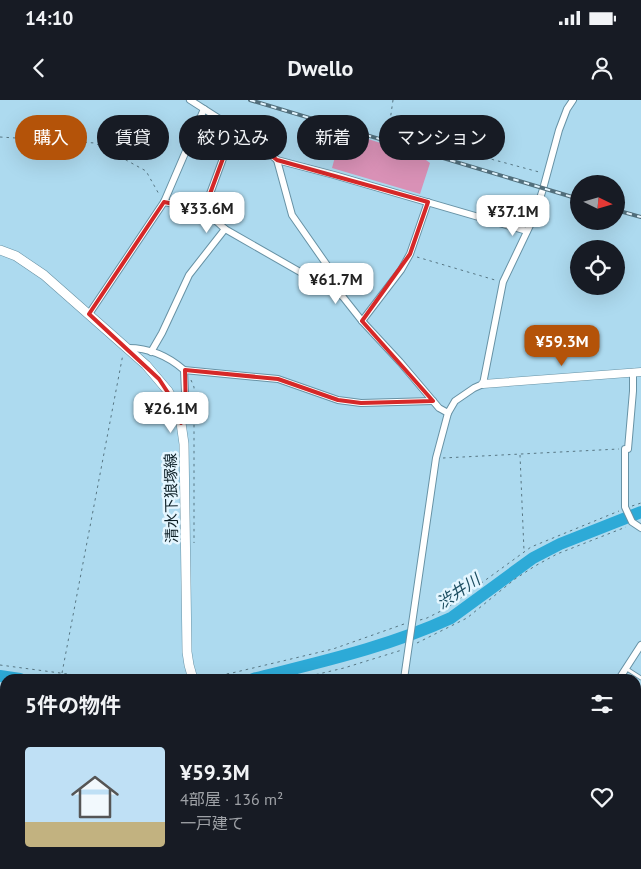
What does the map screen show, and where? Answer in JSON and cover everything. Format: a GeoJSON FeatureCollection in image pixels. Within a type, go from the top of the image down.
{"type":"FeatureCollection","features":[{"type":"Feature","properties":{"kind":"main road","name":"清水下狼塚線"},"geometry":{"type":"LineString","coordinates":[[0,250],[16,256],[31,265],[128,348],[146,365],[168,391],[176,405],[184,444],[187,652],[192,674]]}},
{"type":"Feature","properties":{"kind":"street"},"geometry":{"type":"LineString","coordinates":[[190,100],[213,115]]}},
{"type":"Feature","properties":{"kind":"street"},"geometry":{"type":"LineString","coordinates":[[483,384],[503,282],[534,217],[559,130],[567,109],[573,100]]}},
{"type":"Feature","properties":{"kind":"street"},"geometry":{"type":"LineString","coordinates":[[89,314],[164,202],[204,109]]}},
{"type":"Feature","properties":{"kind":"street"},"geometry":{"type":"LineString","coordinates":[[204,210],[222,160]]}},
{"type":"Feature","properties":{"kind":"street"},"geometry":{"type":"LineString","coordinates":[[277,160],[527,231]]}},
{"type":"Feature","properties":{"kind":"street"},"geometry":{"type":"LineString","coordinates":[[277,160],[292,215],[329,268],[343,296],[362,321],[400,362],[432,401],[448,413]]}},
{"type":"Feature","properties":{"kind":"street"},"geometry":{"type":"LineString","coordinates":[[164,202],[204,210],[225,229],[343,296]]}},
{"type":"Feature","properties":{"kind":"street"},"geometry":{"type":"LineString","coordinates":[[362,321],[401,270],[410,254],[428,202]]}},
{"type":"Feature","properties":{"kind":"street"},"geometry":{"type":"LineString","coordinates":[[151,352],[189,275],[225,229]]}},
{"type":"Feature","properties":{"kind":"street"},"geometry":{"type":"LineString","coordinates":[[128,348],[138,348],[166,356],[184,370],[278,380],[292,383],[327,397],[353,402],[432,401]]}},
{"type":"Feature","properties":{"kind":"street"},"geometry":{"type":"LineString","coordinates":[[181,423],[186,414],[186,378],[184,370]]}},
{"type":"Feature","properties":{"kind":"street"},"geometry":{"type":"LineString","coordinates":[[405,674],[436,458],[448,413],[455,402],[474,388],[483,384],[637,372],[633,390],[628,449],[624,449],[626,511],[636,525]]}},
{"type":"Feature","properties":{"kind":"street"},"geometry":{"type":"LineString","coordinates":[[622,674],[641,644]]}},
{"type":"Feature","properties":{"kind":"lane"},"geometry":{"type":"LineString","coordinates":[[626,668],[635,674]]}},
{"type":"Feature","properties":{"kind":"path"},"geometry":{"type":"LineString","coordinates":[[393,100],[389,128],[394,133],[547,174]]}},
{"type":"Feature","properties":{"kind":"path"},"geometry":{"type":"LineString","coordinates":[[0,137],[95,143],[146,171],[164,202]]}},
{"type":"Feature","properties":{"kind":"path"},"geometry":{"type":"LineString","coordinates":[[410,254],[503,282]]}},
{"type":"Feature","properties":{"kind":"path"},"geometry":{"type":"LineString","coordinates":[[62,673],[122,356],[128,348]]}},
{"type":"Feature","properties":{"kind":"path"},"geometry":{"type":"LineString","coordinates":[[186,378],[192,381],[194,394],[194,544]]}},
{"type":"Feature","properties":{"kind":"path"},"geometry":{"type":"LineString","coordinates":[[436,458],[624,449]]}},
{"type":"Feature","properties":{"kind":"path"},"geometry":{"type":"LineString","coordinates":[[520,454],[524,552]]}},
{"type":"Feature","properties":{"kind":"path"},"geometry":{"type":"LineString","coordinates":[[318,674],[344,668],[409,645],[467,618],[515,579],[557,554],[636,525]]}},
{"type":"Feature","properties":{"kind":"path"},"geometry":{"type":"LineString","coordinates":[[0,665],[69,674]]}},
{"type":"Feature","properties":{"kind":"highlighted area"},"geometry":{"type":"Polygon","coordinates":[[[246,136],[277,160],[428,202],[410,254],[362,321],[433,401],[361,403],[338,400],[278,379],[185,370],[186,414],[181,423],[176,405],[159,379],[89,314],[164,202],[204,210],[225,153],[246,136]]]}},
{"type":"Feature","properties":{"kind":"shaded area"},"geometry":{"type":"Polygon","coordinates":[[[369,139],[379,142],[379,160],[426,160],[430,163],[420,194],[332,168],[334,160],[369,160],[369,139]]]}},
{"type":"Feature","properties":{"kind":"waterway","name":"渋井川"},"geometry":{"type":"LineString","coordinates":[[273,674],[378,646],[451,618],[533,558],[560,544],[641,512]]}},
{"type":"Feature","properties":{"kind":"railway"},"geometry":{"type":"LineString","coordinates":[[250,100],[570,196]]}},
{"type":"Feature","properties":{"kind":"railway"},"geometry":{"type":"LineString","coordinates":[[625,213],[641,217]]}}]}
